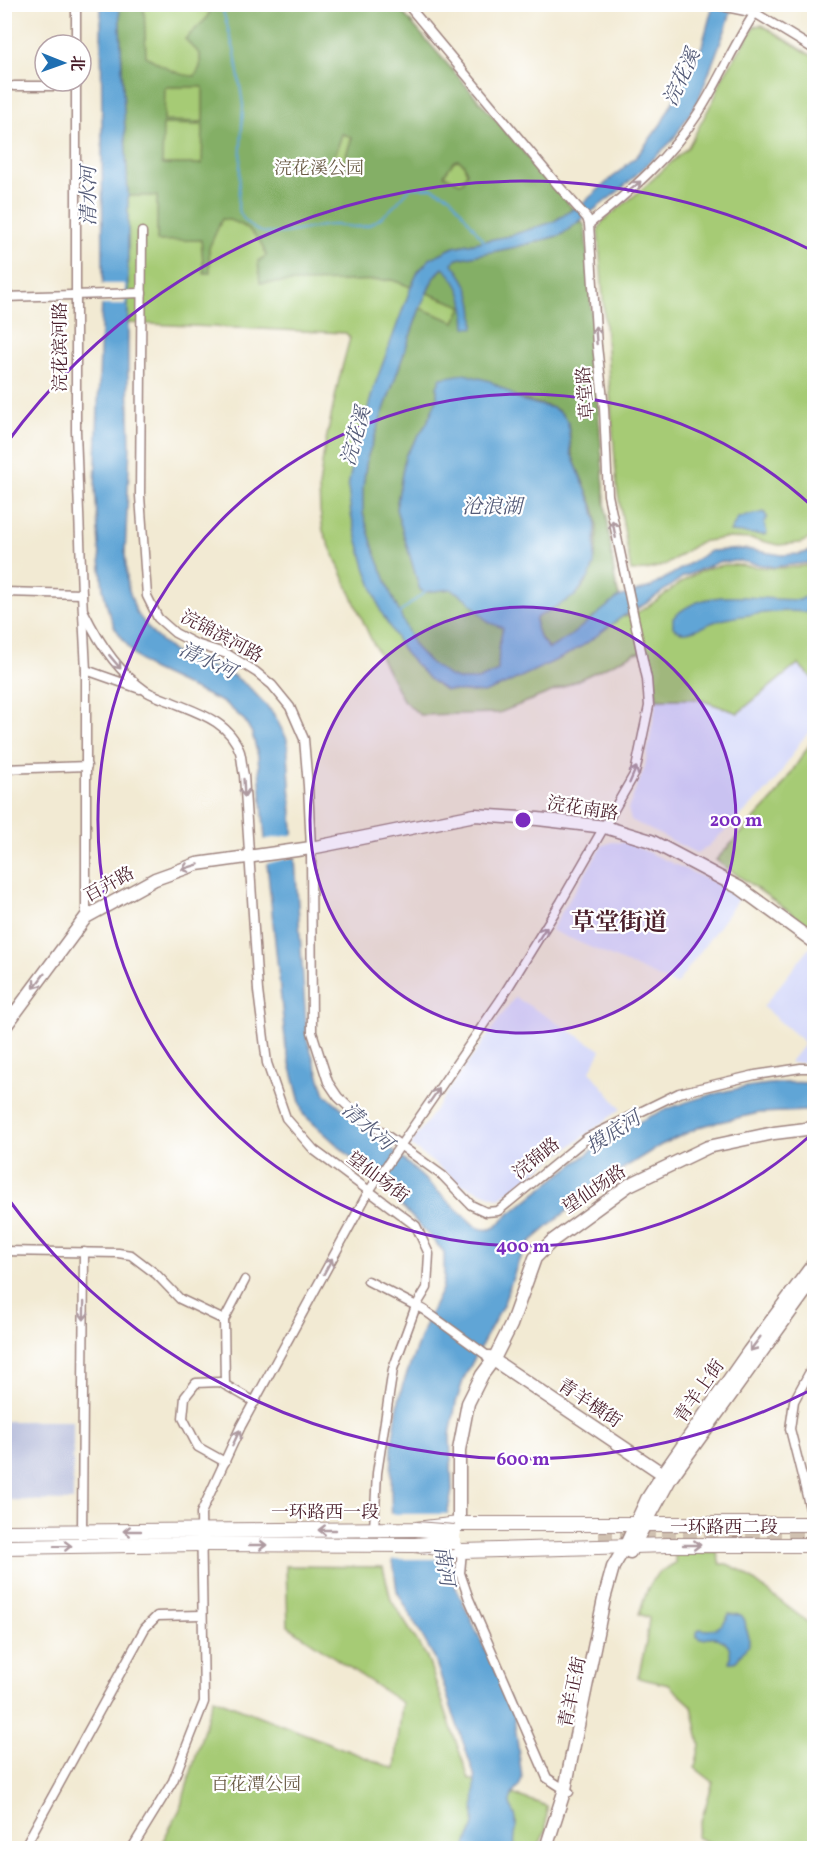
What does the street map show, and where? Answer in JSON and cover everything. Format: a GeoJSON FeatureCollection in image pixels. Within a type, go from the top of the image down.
{"type":"FeatureCollection","features":[{"type":"Feature","properties":{"kind":"main road","name":"一环路西二段"},"geometry":{"type":"LineString","coordinates":[[640,1526],[813,1524]]}},
{"type":"Feature","properties":{"kind":"main road"},"geometry":{"type":"LineString","coordinates":[[456,1537],[640,1526]]}},
{"type":"Feature","properties":{"kind":"main road","name":"一环路西一段"},"geometry":{"type":"LineString","coordinates":[[4,1547],[380,1529],[416,1529],[456,1537]]}},
{"type":"Feature","properties":{"kind":"main road","name":"一环路西一段"},"geometry":{"type":"LineString","coordinates":[[4,1532],[82,1532],[387,1546],[416,1545],[456,1537]]}},
{"type":"Feature","properties":{"kind":"main road"},"geometry":{"type":"LineString","coordinates":[[456,1537],[599,1537]]}},
{"type":"Feature","properties":{"kind":"main road"},"geometry":{"type":"LineString","coordinates":[[456,1537],[629,1546]]}},
{"type":"Feature","properties":{"kind":"main road","name":"一环路西二段"},"geometry":{"type":"LineString","coordinates":[[629,1546],[814,1545]]}},
{"type":"Feature","properties":{"kind":"street"},"geometry":{"type":"LineString","coordinates":[[76,4],[76,33]]}},
{"type":"Feature","properties":{"kind":"street"},"geometry":{"type":"LineString","coordinates":[[407,4],[556,183],[577,205],[588,221],[647,177],[674,146],[701,110],[762,4]]}},
{"type":"Feature","properties":{"kind":"street"},"geometry":{"type":"LineString","coordinates":[[712,4],[755,13],[814,49]]}},
{"type":"Feature","properties":{"kind":"street"},"geometry":{"type":"LineString","coordinates":[[14,86],[33,85]]}},
{"type":"Feature","properties":{"kind":"street","name":"浣花滨河路"},"geometry":{"type":"LineString","coordinates":[[76,93],[76,431],[86,670],[86,917]]}},
{"type":"Feature","properties":{"kind":"street","name":"草堂路"},"geometry":{"type":"LineString","coordinates":[[132,1848],[173,1780],[204,1702],[201,1513],[255,1402],[371,1187],[501,999],[635,773],[649,706],[646,670],[608,495],[604,408],[588,221]]}},
{"type":"Feature","properties":{"kind":"street","name":"浣锦滨河路"},"geometry":{"type":"LineString","coordinates":[[142,232],[140,496],[147,596],[158,618],[175,633],[196,644],[227,654],[256,672],[272,685],[290,707],[304,739],[309,786],[306,849],[312,1032],[328,1082],[338,1097],[398,1147]]}},
{"type":"Feature","properties":{"kind":"street"},"geometry":{"type":"LineString","coordinates":[[4,297],[141,293]]}},
{"type":"Feature","properties":{"kind":"street"},"geometry":{"type":"LineString","coordinates":[[4,592],[82,594]]}},
{"type":"Feature","properties":{"kind":"street","name":"浣花滨河路"},"geometry":{"type":"LineString","coordinates":[[84,612],[97,637],[112,658],[129,679],[149,693]]}},
{"type":"Feature","properties":{"kind":"street","name":"浣花滨河路"},"geometry":{"type":"LineString","coordinates":[[86,670],[207,716],[224,727],[233,738],[240,753],[244,775],[248,858]]}},
{"type":"Feature","properties":{"kind":"street"},"geometry":{"type":"LineString","coordinates":[[4,769],[87,766]]}},
{"type":"Feature","properties":{"kind":"street","name":"浣花南路"},"geometry":{"type":"LineString","coordinates":[[248,858],[306,849],[475,815],[538,819],[605,827],[651,841],[740,888],[814,942]]}},
{"type":"Feature","properties":{"kind":"street","name":"百卉路"},"geometry":{"type":"LineString","coordinates":[[4,1028],[86,917],[154,879],[197,864],[248,858]]}},
{"type":"Feature","properties":{"kind":"street","name":"望仙场街"},"geometry":{"type":"LineString","coordinates":[[248,858],[258,990],[267,1063],[286,1118],[314,1150],[371,1187],[416,1226],[429,1254],[428,1288],[393,1369],[377,1473],[380,1529]]}},
{"type":"Feature","properties":{"kind":"street","name":"浣锦路"},"geometry":{"type":"LineString","coordinates":[[398,1147],[443,1176],[471,1205],[486,1212],[498,1211],[587,1138],[679,1093],[755,1075],[814,1068]]}},
{"type":"Feature","properties":{"kind":"street","name":"望仙场路"},"geometry":{"type":"LineString","coordinates":[[456,1537],[459,1450],[468,1403],[511,1325],[535,1257],[552,1241],[629,1185],[708,1147],[774,1133],[814,1128]]}},
{"type":"Feature","properties":{"kind":"street"},"geometry":{"type":"LineString","coordinates":[[4,1251],[131,1255],[156,1274],[180,1299],[224,1320]]}},
{"type":"Feature","properties":{"kind":"street"},"geometry":{"type":"LineString","coordinates":[[82,1532],[84,1252]]}},
{"type":"Feature","properties":{"kind":"street","name":"青羊上街"},"geometry":{"type":"LineString","coordinates":[[629,1546],[666,1476],[749,1351],[814,1263]]}},
{"type":"Feature","properties":{"kind":"street","name":"青羊上街"},"geometry":{"type":"LineString","coordinates":[[666,1476],[814,1279]]}},
{"type":"Feature","properties":{"kind":"street"},"geometry":{"type":"LineString","coordinates":[[225,1385],[224,1320],[245,1280]]}},
{"type":"Feature","properties":{"kind":"street"},"geometry":{"type":"LineString","coordinates":[[368,1281],[420,1308],[492,1358]]}},
{"type":"Feature","properties":{"kind":"street","name":"青羊横街"},"geometry":{"type":"LineString","coordinates":[[492,1358],[666,1476]]}},
{"type":"Feature","properties":{"kind":"street"},"geometry":{"type":"LineString","coordinates":[[813,1366],[794,1401],[790,1429],[813,1524]]}},
{"type":"Feature","properties":{"kind":"street"},"geometry":{"type":"LineString","coordinates":[[225,1462],[198,1447],[183,1418],[185,1397],[196,1383],[220,1382],[255,1402]]}},
{"type":"Feature","properties":{"kind":"street"},"geometry":{"type":"LineString","coordinates":[[456,1537],[460,1573],[469,1599],[547,1778],[567,1791]]}},
{"type":"Feature","properties":{"kind":"street","name":"青羊正街"},"geometry":{"type":"LineString","coordinates":[[553,1848],[567,1791],[604,1599],[613,1567],[629,1546]]}},
{"type":"Feature","properties":{"kind":"street"},"geometry":{"type":"LineString","coordinates":[[24,1848],[145,1628],[157,1616],[202,1615]]}},
{"type":"Feature","properties":{"kind":"street","name":"青羊正街"},"geometry":{"type":"LineString","coordinates":[[546,1848],[567,1791]]}},
{"type":"Feature","properties":{"kind":"shaded area"},"geometry":{"type":"Polygon","coordinates":[[[799,664],[814,680],[814,728],[801,741],[766,792],[706,848],[696,853],[631,820],[628,809],[645,767],[657,699],[698,699],[738,713],[799,664]]]}},
{"type":"Feature","properties":{"kind":"shaded area"},"geometry":{"type":"Polygon","coordinates":[[[612,842],[628,843],[737,893],[740,897],[676,985],[551,930],[602,846],[612,842]]]}},
{"type":"Feature","properties":{"kind":"shaded area"},"geometry":{"type":"Polygon","coordinates":[[[809,948],[814,952],[814,1063],[789,1063],[805,1043],[763,1007],[809,948]]]}},
{"type":"Feature","properties":{"kind":"shaded area"},"geometry":{"type":"Polygon","coordinates":[[[515,997],[601,1050],[590,1071],[621,1109],[499,1199],[461,1184],[410,1145],[515,997]]]}},
{"type":"Feature","properties":{"kind":"shaded area"},"geometry":{"type":"Polygon","coordinates":[[[5,1421],[73,1421],[73,1501],[5,1500],[5,1421]]]}},
{"type":"Feature","properties":{"kind":"green space","name":"浣花溪公园"},"geometry":{"type":"Polygon","coordinates":[[[119,5],[396,5],[573,209],[585,227],[605,502],[615,581],[625,617],[646,608],[693,575],[714,567],[733,565],[786,568],[814,564],[814,680],[798,664],[738,713],[698,699],[657,699],[649,650],[635,653],[561,688],[499,713],[420,715],[403,700],[370,637],[323,531],[320,511],[319,487],[324,450],[350,338],[346,333],[128,323],[128,196],[119,5]]]}},
{"type":"Feature","properties":{"kind":"green space"},"geometry":{"type":"Polygon","coordinates":[[[119,5],[144,5],[146,56],[175,72],[195,76],[200,67],[200,54],[185,39],[206,19],[213,5],[396,5],[573,209],[553,222],[509,236],[454,247],[431,258],[418,272],[411,287],[392,280],[260,283],[258,261],[266,256],[260,242],[244,226],[222,219],[209,248],[210,273],[204,273],[201,240],[157,241],[157,196],[128,196],[119,5]],[[165,87],[164,121],[203,122],[203,87],[165,87]],[[163,124],[162,164],[202,164],[203,125],[163,124]],[[342,134],[334,159],[333,171],[345,167],[344,161],[352,137],[342,134]],[[458,160],[454,161],[444,175],[460,183],[467,173],[463,163],[458,160]]]}},
{"type":"Feature","properties":{"kind":"green space"},"geometry":{"type":"Polygon","coordinates":[[[762,25],[814,57],[814,537],[800,543],[779,545],[752,539],[725,538],[700,542],[665,565],[631,571],[617,487],[598,230],[603,221],[688,147],[715,97],[722,78],[755,26],[762,25]]]}},
{"type":"Feature","properties":{"kind":"green space"},"geometry":{"type":"Polygon","coordinates":[[[581,220],[585,227],[587,249],[605,502],[619,597],[569,637],[549,649],[537,631],[536,618],[574,596],[582,587],[593,567],[597,542],[594,508],[573,457],[565,417],[557,410],[545,405],[514,396],[437,387],[437,399],[427,423],[405,456],[396,509],[420,590],[425,592],[451,589],[466,598],[488,622],[503,627],[499,646],[498,671],[478,680],[460,680],[449,676],[429,662],[415,647],[391,594],[363,513],[363,487],[367,458],[420,308],[455,322],[462,306],[427,293],[434,278],[443,268],[457,259],[561,235],[581,220]]]}},
{"type":"Feature","properties":{"kind":"green space"},"geometry":{"type":"Polygon","coordinates":[[[814,738],[814,929],[716,860],[775,797],[814,738]]]}},
{"type":"Feature","properties":{"kind":"green space"},"geometry":{"type":"Polygon","coordinates":[[[675,1552],[717,1552],[720,1564],[727,1564],[740,1570],[814,1627],[814,1848],[722,1848],[696,1837],[713,1782],[695,1768],[700,1745],[692,1706],[669,1685],[638,1678],[649,1618],[639,1614],[648,1588],[657,1574],[675,1563],[675,1552]]]}},
{"type":"Feature","properties":{"kind":"green space","name":"百花潭公园"},"geometry":{"type":"Polygon","coordinates":[[[286,1566],[383,1567],[391,1600],[427,1657],[469,1779],[547,1806],[546,1829],[538,1848],[159,1848],[180,1809],[213,1698],[395,1769],[402,1703],[288,1626],[286,1566]]]}},
{"type":"Feature","properties":{"kind":"water","name":"南河"},"geometry":{"type":"Polygon","coordinates":[[[119,4],[128,196],[130,446],[125,554],[128,587],[136,612],[153,634],[175,653],[234,676],[250,688],[273,713],[287,739],[307,1039],[325,1094],[404,1160],[474,1225],[490,1229],[600,1145],[659,1112],[737,1089],[763,1085],[814,1083],[814,1112],[759,1113],[702,1126],[661,1145],[601,1182],[530,1242],[519,1260],[504,1303],[464,1378],[456,1403],[450,1435],[452,1491],[447,1515],[446,1564],[513,1709],[522,1778],[510,1801],[516,1820],[515,1848],[465,1848],[474,1824],[475,1777],[434,1657],[397,1591],[393,1561],[392,1444],[398,1405],[402,1387],[426,1322],[442,1289],[444,1252],[386,1189],[303,1114],[286,1048],[258,756],[252,733],[245,721],[226,704],[151,669],[135,656],[115,628],[103,589],[95,488],[103,272],[101,5],[119,4]]]}},
{"type":"Feature","properties":{"kind":"water","name":"沧浪湖"},"geometry":{"type":"Polygon","coordinates":[[[713,5],[733,5],[698,101],[672,141],[620,190],[561,235],[457,259],[452,263],[465,281],[470,294],[474,328],[466,327],[461,294],[454,280],[443,268],[434,277],[420,308],[367,458],[363,487],[363,513],[391,594],[415,647],[429,662],[449,676],[460,680],[478,680],[498,671],[499,646],[503,628],[488,622],[466,598],[451,589],[425,592],[420,590],[396,509],[405,456],[427,423],[437,399],[437,387],[441,378],[464,374],[490,381],[523,401],[553,408],[568,421],[571,453],[596,520],[594,565],[589,577],[575,596],[536,618],[538,635],[549,649],[569,637],[619,597],[651,587],[710,551],[744,549],[782,555],[814,550],[814,562],[774,567],[739,561],[718,562],[683,577],[584,645],[506,684],[484,693],[445,690],[429,679],[405,653],[381,612],[365,567],[351,515],[348,487],[354,455],[374,387],[411,287],[418,272],[431,258],[454,247],[509,236],[553,222],[582,204],[637,156],[661,124],[702,46],[713,5]]]}},
{"type":"Feature","properties":{"kind":"water"},"geometry":{"type":"Polygon","coordinates":[[[764,512],[767,517],[764,523],[767,533],[765,535],[730,532],[738,518],[764,512]]]}},
{"type":"Feature","properties":{"kind":"water"},"geometry":{"type":"Polygon","coordinates":[[[814,587],[814,615],[795,611],[767,613],[717,621],[686,632],[680,632],[673,627],[673,618],[686,608],[701,601],[733,597],[800,600],[814,587]]]}},
{"type":"Feature","properties":{"kind":"water"},"geometry":{"type":"Polygon","coordinates":[[[729,1614],[743,1617],[749,1637],[746,1648],[733,1662],[729,1662],[730,1650],[724,1641],[697,1637],[700,1629],[710,1630],[718,1627],[729,1614]]]}},
{"type":"Feature","properties":{"kind":"pier"},"geometry":{"type":"Polygon","coordinates":[[[99,284],[125,284],[125,305],[99,305],[99,284]]]}},
{"type":"Feature","properties":{"kind":"pier"},"geometry":{"type":"Polygon","coordinates":[[[297,834],[298,856],[265,864],[262,840],[297,834]]]}},
{"type":"Feature","properties":{"kind":"pier"},"geometry":{"type":"Polygon","coordinates":[[[389,1514],[451,1514],[449,1559],[390,1559],[389,1514]]]}},
{"type":"Feature","properties":{"kind":"waterway"},"geometry":{"type":"LineString","coordinates":[[221,4],[235,53],[243,105],[238,208],[246,221],[255,229],[267,233],[292,232],[332,225],[365,226],[375,222],[386,213],[410,188],[432,188],[450,196],[486,244]]}},
{"type":"Feature","properties":{"kind":"waterway"},"geometry":{"type":"LineString","coordinates":[[397,615],[425,592]]}},
{"type":"Feature","properties":{"kind":"tunnel"},"geometry":{"type":"LineString","coordinates":[[599,1532],[806,1531]]}},
{"type":"Feature","properties":{"kind":"district","name":"草堂街道"},"geometry":{"type":"Point","coordinates":[619,922]}},
{"type":"Feature","properties":{"kind":"water label","name":"浣花溪"},"geometry":{"type":"Point","coordinates":[681,77]}},
{"type":"Feature","properties":{"kind":"water label","name":"清水河"},"geometry":{"type":"Point","coordinates":[88,196]}},
{"type":"Feature","properties":{"kind":"water label","name":"浣花溪"},"geometry":{"type":"Point","coordinates":[355,436]}},
{"type":"Feature","properties":{"kind":"water label","name":"清水河"},"geometry":{"type":"Point","coordinates":[208,660]}},
{"type":"Feature","properties":{"kind":"water label","name":"清水河"},"geometry":{"type":"Point","coordinates":[368,1126]}},
{"type":"Feature","properties":{"kind":"water label","name":"摸底河"},"geometry":{"type":"Point","coordinates":[613,1132]}}]}
